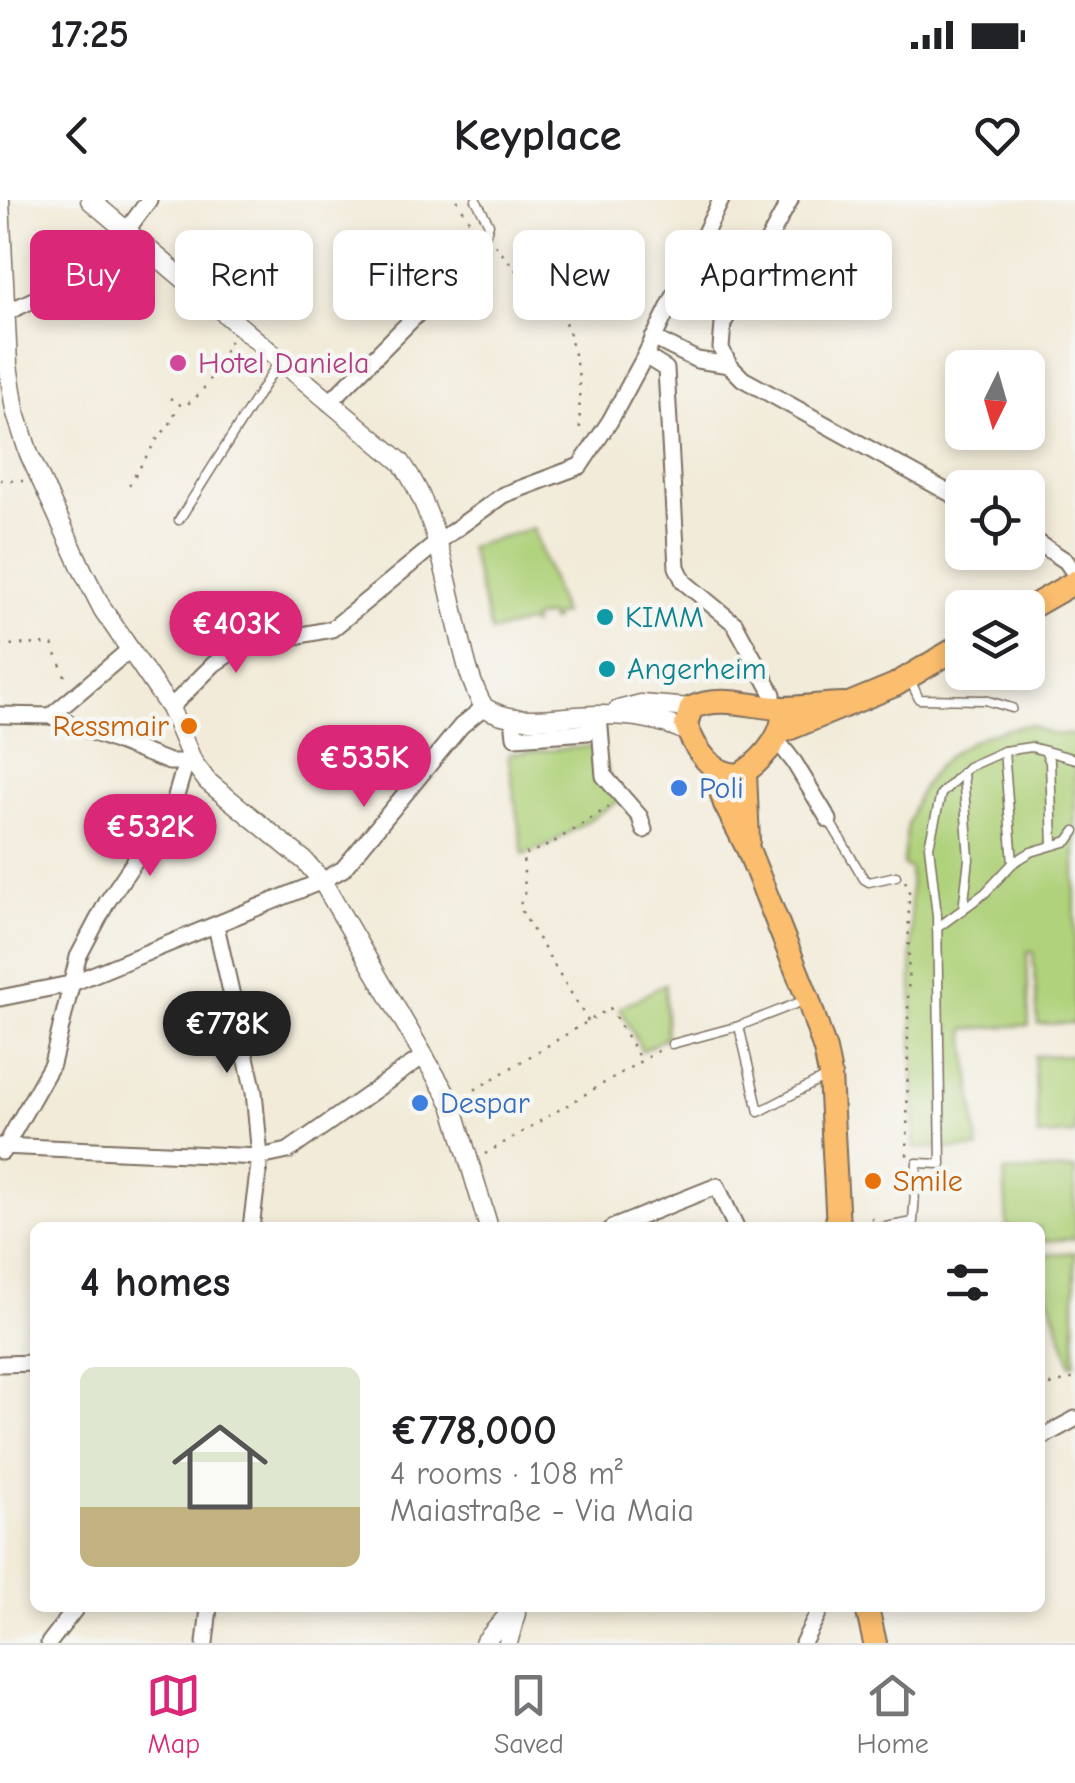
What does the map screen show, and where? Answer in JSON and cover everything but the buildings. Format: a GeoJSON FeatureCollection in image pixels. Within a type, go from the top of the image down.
{"type":"FeatureCollection","features":[{"type":"Feature","properties":{"kind":"main road"},"geometry":{"type":"LineString","coordinates":[[1045,599],[1075,582]]}},
{"type":"Feature","properties":{"kind":"main road"},"geometry":{"type":"LineString","coordinates":[[714,768],[722,774],[745,772],[778,735],[842,704],[895,685],[945,655]]}},
{"type":"Feature","properties":{"kind":"main road"},"geometry":{"type":"LineString","coordinates":[[838,1222],[830,1076],[808,999],[714,768],[689,733],[686,719],[691,708],[716,702],[775,707],[842,704]]}},
{"type":"Feature","properties":{"kind":"main road"},"geometry":{"type":"LineString","coordinates":[[775,707],[783,716],[778,735]]}},
{"type":"Feature","properties":{"kind":"main road"},"geometry":{"type":"LineString","coordinates":[[745,772],[748,849]]}},
{"type":"Feature","properties":{"kind":"main road"},"geometry":{"type":"LineString","coordinates":[[868,1612],[875,1643]]}},
{"type":"Feature","properties":{"kind":"street"},"geometry":{"type":"LineString","coordinates":[[0,200],[2,305],[14,410],[29,454],[90,584],[129,650],[170,708],[190,762],[221,794],[304,861],[322,882],[452,1104],[487,1222]]}},
{"type":"Feature","properties":{"kind":"street"},"geometry":{"type":"LineString","coordinates":[[90,200],[127,230],[149,200]]}},
{"type":"Feature","properties":{"kind":"street"},"geometry":{"type":"LineString","coordinates":[[170,708],[214,664],[251,639],[291,638],[332,629],[438,542],[503,495],[580,466],[654,338],[721,200]]}},
{"type":"Feature","properties":{"kind":"street"},"geometry":{"type":"LineString","coordinates":[[790,200],[723,324],[721,348],[729,365],[744,378],[945,490]]}},
{"type":"Feature","properties":{"kind":"street"},"geometry":{"type":"LineString","coordinates":[[155,254],[401,462],[419,487],[438,542],[468,670],[484,707],[512,718],[594,715],[656,719],[689,733]]}},
{"type":"Feature","properties":{"kind":"street"},"geometry":{"type":"LineString","coordinates":[[2,305],[14,309],[30,301]]}},
{"type":"Feature","properties":{"kind":"street"},"geometry":{"type":"LineString","coordinates":[[330,403],[411,320]]}},
{"type":"Feature","properties":{"kind":"street"},"geometry":{"type":"LineString","coordinates":[[654,338],[696,360],[729,365]]}},
{"type":"Feature","properties":{"kind":"street"},"geometry":{"type":"LineString","coordinates":[[644,356],[666,369],[677,567],[684,582],[736,624],[773,694],[775,707]]}},
{"type":"Feature","properties":{"kind":"street"},"geometry":{"type":"LineString","coordinates":[[1045,547],[1066,561],[1075,574]]}},
{"type":"Feature","properties":{"kind":"street"},"geometry":{"type":"LineString","coordinates":[[51,716],[129,650]]}},
{"type":"Feature","properties":{"kind":"street"},"geometry":{"type":"LineString","coordinates":[[594,715],[641,704],[691,708]]}},
{"type":"Feature","properties":{"kind":"street"},"geometry":{"type":"LineString","coordinates":[[0,998],[70,984],[322,882],[343,869],[461,726],[484,707]]}},
{"type":"Feature","properties":{"kind":"street"},"geometry":{"type":"LineString","coordinates":[[0,715],[51,716],[169,762],[190,762]]}},
{"type":"Feature","properties":{"kind":"street"},"geometry":{"type":"LineString","coordinates":[[594,715],[604,776],[640,817],[644,830]]}},
{"type":"Feature","properties":{"kind":"street"},"geometry":{"type":"LineString","coordinates":[[778,735],[829,820]]}},
{"type":"Feature","properties":{"kind":"street"},"geometry":{"type":"LineString","coordinates":[[190,762],[174,803],[107,902],[78,957],[52,1064],[1,1149],[260,1157],[288,1151],[426,1054]]}},
{"type":"Feature","properties":{"kind":"street"},"geometry":{"type":"LineString","coordinates":[[216,926],[254,1092],[260,1157],[253,1222]]}},
{"type":"Feature","properties":{"kind":"street"},"geometry":{"type":"LineString","coordinates":[[627,1222],[717,1186],[733,1222]]}},
{"type":"Feature","properties":{"kind":"street"},"geometry":{"type":"LineString","coordinates":[[0,1364],[30,1363]]}},
{"type":"Feature","properties":{"kind":"street"},"geometry":{"type":"LineString","coordinates":[[1045,1435],[1075,1419]]}},
{"type":"Feature","properties":{"kind":"street"},"geometry":{"type":"LineString","coordinates":[[49,1643],[73,1612]]}},
{"type":"Feature","properties":{"kind":"street"},"geometry":{"type":"LineString","coordinates":[[205,1643],[209,1612]]}},
{"type":"Feature","properties":{"kind":"street"},"geometry":{"type":"LineString","coordinates":[[484,1643],[512,1612]]}},
{"type":"Feature","properties":{"kind":"street"},"geometry":{"type":"LineString","coordinates":[[508,1643],[515,1612]]}},
{"type":"Feature","properties":{"kind":"street"},"geometry":{"type":"LineString","coordinates":[[803,1643],[819,1612]]}},
{"type":"Feature","properties":{"kind":"lane"},"geometry":{"type":"LineString","coordinates":[[476,200],[489,224],[488,230]]}},
{"type":"Feature","properties":{"kind":"lane"},"geometry":{"type":"LineString","coordinates":[[179,520],[280,360]]}},
{"type":"Feature","properties":{"kind":"lane"},"geometry":{"type":"LineString","coordinates":[[913,686],[919,699],[985,700],[1012,708]]}},
{"type":"Feature","properties":{"kind":"lane"},"geometry":{"type":"LineString","coordinates":[[913,1222],[918,1163],[941,1164],[937,928],[929,846],[941,794],[963,772],[1004,751],[1032,746],[1075,759]]}},
{"type":"Feature","properties":{"kind":"lane"},"geometry":{"type":"LineString","coordinates":[[1046,750],[1050,762],[1053,845]]}},
{"type":"Feature","properties":{"kind":"lane"},"geometry":{"type":"LineString","coordinates":[[1004,751],[1013,863]]}},
{"type":"Feature","properties":{"kind":"lane"},"geometry":{"type":"LineString","coordinates":[[963,772],[968,859],[963,910]]}},
{"type":"Feature","properties":{"kind":"lane"},"geometry":{"type":"LineString","coordinates":[[829,820],[864,879],[869,882],[896,876]]}},
{"type":"Feature","properties":{"kind":"lane"},"geometry":{"type":"LineString","coordinates":[[937,928],[985,893],[1013,863],[1031,852],[1068,841],[1075,831]]}},
{"type":"Feature","properties":{"kind":"lane"},"geometry":{"type":"LineString","coordinates":[[672,1044],[739,1026],[808,999]]}},
{"type":"Feature","properties":{"kind":"lane"},"geometry":{"type":"LineString","coordinates":[[739,1026],[759,1112],[830,1076]]}},
{"type":"Feature","properties":{"kind":"path"},"geometry":{"type":"LineString","coordinates":[[456,200],[475,230]]}},
{"type":"Feature","properties":{"kind":"path"},"geometry":{"type":"LineString","coordinates":[[493,250],[562,316],[579,378],[579,436],[594,444]]}},
{"type":"Feature","properties":{"kind":"path"},"geometry":{"type":"LineString","coordinates":[[170,398],[188,405],[205,386],[233,336]]}},
{"type":"Feature","properties":{"kind":"path"},"geometry":{"type":"LineString","coordinates":[[130,485],[179,404]]}},
{"type":"Feature","properties":{"kind":"path"},"geometry":{"type":"LineString","coordinates":[[0,480],[27,481]]}},
{"type":"Feature","properties":{"kind":"path"},"geometry":{"type":"LineString","coordinates":[[0,645],[52,644],[74,696]]}},
{"type":"Feature","properties":{"kind":"path"},"geometry":{"type":"LineString","coordinates":[[588,1021],[518,907],[525,891],[523,856],[549,845],[619,801]]}},
{"type":"Feature","properties":{"kind":"path"},"geometry":{"type":"LineString","coordinates":[[896,876],[903,877],[909,888],[907,1173]]}},
{"type":"Feature","properties":{"kind":"path"},"geometry":{"type":"LineString","coordinates":[[452,1104],[610,1008],[640,1059]]}},
{"type":"Feature","properties":{"kind":"path"},"geometry":{"type":"LineString","coordinates":[[471,1162],[640,1059],[672,1044]]}},
{"type":"Feature","properties":{"kind":"path"},"geometry":{"type":"LineString","coordinates":[[870,1222],[890,1216]]}},
{"type":"Feature","properties":{"kind":"path"},"geometry":{"type":"LineString","coordinates":[[1045,1387],[1075,1378]]}},
{"type":"Feature","properties":{"kind":"green space"},"geometry":{"type":"Polygon","coordinates":[[[533,528],[563,614],[550,621],[548,615],[532,619],[533,625],[526,623],[491,632],[469,547],[533,528]]]}},
{"type":"Feature","properties":{"kind":"green space"},"geometry":{"type":"Polygon","coordinates":[[[1029,725],[1050,734],[1075,735],[1075,1023],[1038,1024],[1033,952],[1027,952],[1029,1025],[965,1029],[978,1149],[915,1148],[910,869],[903,865],[908,823],[928,779],[954,752],[989,734],[1029,725]]]}},
{"type":"Feature","properties":{"kind":"green space"},"geometry":{"type":"Polygon","coordinates":[[[598,746],[619,801],[549,845],[523,855],[508,754],[598,746]]]}},
{"type":"Feature","properties":{"kind":"green space"},"geometry":{"type":"Polygon","coordinates":[[[665,984],[667,1037],[642,1051],[620,1008],[665,984]]]}},
{"type":"Feature","properties":{"kind":"green space"},"geometry":{"type":"Polygon","coordinates":[[[1075,1055],[1075,1134],[1038,1136],[1034,1056],[1075,1055]]]}},
{"type":"Feature","properties":{"kind":"green space"},"geometry":{"type":"Polygon","coordinates":[[[1075,1169],[1075,1239],[1045,1241],[1045,1222],[1007,1222],[1004,1172],[1075,1169]]]}},
{"type":"Feature","properties":{"kind":"green space"},"geometry":{"type":"Polygon","coordinates":[[[1075,1252],[1075,1363],[1071,1364],[1045,1285],[1045,1255],[1075,1252]]]}},
{"type":"Feature","properties":{"kind":"place","name":"Hotel Daniela"},"geometry":{"type":"Point","coordinates":[178,363]}},
{"type":"Feature","properties":{"kind":"place","name":"KIMM"},"geometry":{"type":"Point","coordinates":[605,617]}},
{"type":"Feature","properties":{"kind":"place","name":"Angerheim"},"geometry":{"type":"Point","coordinates":[607,669]}},
{"type":"Feature","properties":{"kind":"place","name":"Ressmair"},"geometry":{"type":"Point","coordinates":[189,726]}},
{"type":"Feature","properties":{"kind":"place","name":"Poli"},"geometry":{"type":"Point","coordinates":[679,788]}},
{"type":"Feature","properties":{"kind":"place","name":"Despar"},"geometry":{"type":"Point","coordinates":[420,1103]}},
{"type":"Feature","properties":{"kind":"place","name":"Smile"},"geometry":{"type":"Point","coordinates":[873,1181]}}]}
